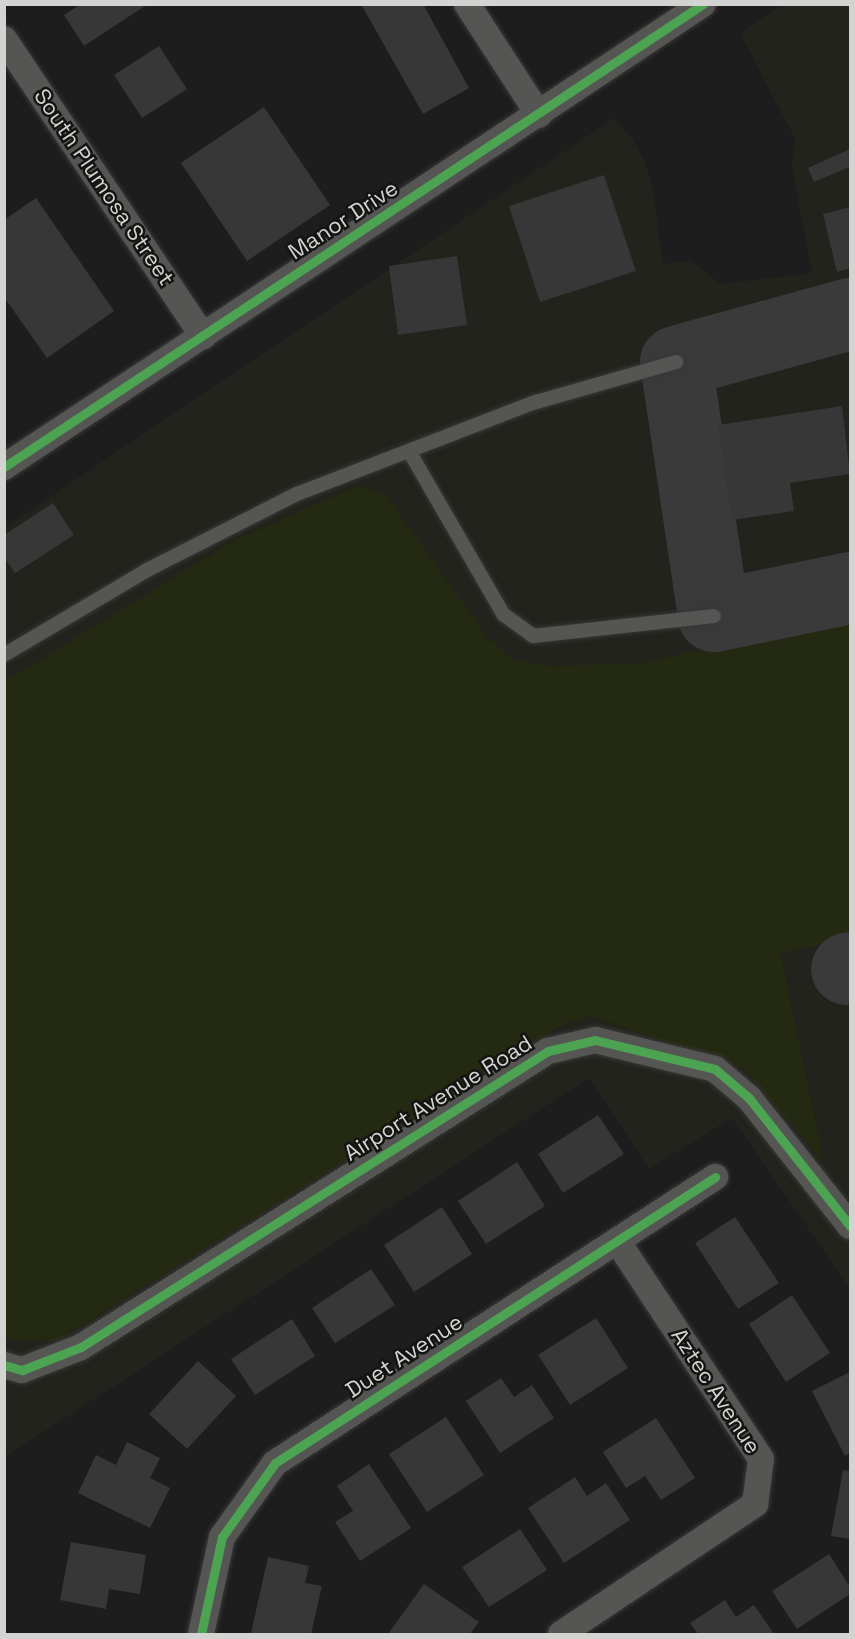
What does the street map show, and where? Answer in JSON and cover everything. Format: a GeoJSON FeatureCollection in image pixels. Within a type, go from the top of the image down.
{"type":"FeatureCollection","features":[{"type":"Feature","properties":{"kind":"street"},"geometry":{"type":"LineString","coordinates":[[467,4],[539,115]]}},
{"type":"Feature","properties":{"kind":"street","name":"Manor Drive"},"geometry":{"type":"LineString","coordinates":[[4,467],[539,115],[703,4]]}},
{"type":"Feature","properties":{"kind":"street","name":"South Plumosa Street"},"geometry":{"type":"LineString","coordinates":[[4,39],[202,336]]}},
{"type":"Feature","properties":{"kind":"street","name":"Airport Avenue Road"},"geometry":{"type":"LineString","coordinates":[[13,1368],[81,1347],[549,1051],[596,1040],[715,1069],[749,1098],[850,1226]]}},
{"type":"Feature","properties":{"kind":"street","name":"Duet Avenue"},"geometry":{"type":"LineString","coordinates":[[201,1635],[222,1537],[274,1463],[715,1177]]}},
{"type":"Feature","properties":{"kind":"street","name":"Aztec Avenue"},"geometry":{"type":"LineString","coordinates":[[561,1635],[755,1504],[761,1459],[617,1241]]}},
{"type":"Feature","properties":{"kind":"lane"},"geometry":{"type":"LineString","coordinates":[[4,655],[147,570],[287,500],[536,402],[676,362]]}},
{"type":"Feature","properties":{"kind":"lane"},"geometry":{"type":"LineString","coordinates":[[409,451],[503,614],[533,636],[714,616]]}},
{"type":"Feature","properties":{"kind":"shaded area"},"geometry":{"type":"Polygon","coordinates":[[[783,5],[850,5],[850,1289],[732,1118],[649,1169],[589,1078],[5,1457],[5,527],[614,118],[632,138],[643,157],[652,183],[663,264],[691,260],[721,284],[812,273],[792,167],[795,139],[740,33],[783,5]]]}},
{"type":"Feature","properties":{"kind":"green space"},"geometry":{"type":"Polygon","coordinates":[[[360,485],[387,497],[487,637],[514,660],[549,666],[642,663],[850,616],[850,938],[780,953],[824,1163],[743,1068],[591,1016],[560,1026],[56,1342],[6,1339],[5,682],[236,539],[360,485]]]}},
{"type":"Feature","properties":{"kind":"building"},"geometry":{"type":"Polygon","coordinates":[[[81,4],[148,4],[84,46],[64,15],[81,4]]]}},
{"type":"Feature","properties":{"kind":"building"},"geometry":{"type":"Polygon","coordinates":[[[361,4],[423,4],[469,88],[423,114],[361,4]]]}},
{"type":"Feature","properties":{"kind":"building"},"geometry":{"type":"Polygon","coordinates":[[[159,46],[187,89],[142,118],[114,75],[159,46]]]}},
{"type":"Feature","properties":{"kind":"building"},"geometry":{"type":"Polygon","coordinates":[[[264,107],[330,205],[247,261],[181,163],[264,107]]]}},
{"type":"Feature","properties":{"kind":"building"},"geometry":{"type":"Polygon","coordinates":[[[850,149],[850,167],[814,182],[808,168],[850,149]]]}},
{"type":"Feature","properties":{"kind":"building"},"geometry":{"type":"Polygon","coordinates":[[[604,175],[636,271],[540,302],[509,206],[604,175]]]}},
{"type":"Feature","properties":{"kind":"building"},"geometry":{"type":"Polygon","coordinates":[[[36,198],[114,311],[47,358],[4,297],[4,220],[36,198]]]}},
{"type":"Feature","properties":{"kind":"building"},"geometry":{"type":"Polygon","coordinates":[[[850,207],[850,268],[837,272],[823,214],[850,207]]]}},
{"type":"Feature","properties":{"kind":"building"},"geometry":{"type":"Polygon","coordinates":[[[457,256],[467,325],[398,335],[389,266],[457,256]]]}},
{"type":"Feature","properties":{"kind":"building"},"geometry":{"type":"Polygon","coordinates":[[[842,406],[850,474],[790,483],[794,511],[732,520],[718,425],[842,406]]]}},
{"type":"Feature","properties":{"kind":"building"},"geometry":{"type":"Polygon","coordinates":[[[53,503],[74,535],[15,573],[4,557],[4,535],[53,503]]]}},
{"type":"Feature","properties":{"kind":"building"},"geometry":{"type":"Polygon","coordinates":[[[598,1115],[624,1154],[563,1193],[538,1154],[598,1115]]]}},
{"type":"Feature","properties":{"kind":"building"},"geometry":{"type":"Polygon","coordinates":[[[517,1162],[545,1206],[486,1244],[458,1201],[517,1162]]]}},
{"type":"Feature","properties":{"kind":"building"},"geometry":{"type":"Polygon","coordinates":[[[442,1207],[472,1254],[414,1292],[384,1245],[442,1207]]]}},
{"type":"Feature","properties":{"kind":"building"},"geometry":{"type":"Polygon","coordinates":[[[735,1217],[779,1283],[738,1309],[695,1243],[735,1217]]]}},
{"type":"Feature","properties":{"kind":"building"},"geometry":{"type":"Polygon","coordinates":[[[371,1269],[395,1305],[335,1343],[312,1308],[371,1269]]]}},
{"type":"Feature","properties":{"kind":"building"},"geometry":{"type":"Polygon","coordinates":[[[792,1295],[830,1353],[786,1382],[749,1324],[792,1295]]]}},
{"type":"Feature","properties":{"kind":"building"},"geometry":{"type":"Polygon","coordinates":[[[596,1318],[628,1368],[570,1405],[538,1355],[596,1318]]]}},
{"type":"Feature","properties":{"kind":"building"},"geometry":{"type":"Polygon","coordinates":[[[292,1319],[315,1356],[255,1395],[231,1359],[292,1319]]]}},
{"type":"Feature","properties":{"kind":"building"},"geometry":{"type":"Polygon","coordinates":[[[198,1361],[236,1396],[187,1449],[149,1414],[198,1361]]]}},
{"type":"Feature","properties":{"kind":"building"},"geometry":{"type":"Polygon","coordinates":[[[850,1372],[850,1453],[845,1456],[812,1391],[850,1372]]]}},
{"type":"Feature","properties":{"kind":"building"},"geometry":{"type":"Polygon","coordinates":[[[501,1378],[514,1397],[532,1385],[554,1418],[500,1453],[466,1401],[501,1378]]]}},
{"type":"Feature","properties":{"kind":"building"},"geometry":{"type":"Polygon","coordinates":[[[446,1417],[484,1475],[427,1512],[389,1454],[446,1417]]]}},
{"type":"Feature","properties":{"kind":"building"},"geometry":{"type":"Polygon","coordinates":[[[656,1418],[695,1478],[661,1500],[645,1476],[626,1488],[603,1452],[656,1418]]]}},
{"type":"Feature","properties":{"kind":"building"},"geometry":{"type":"Polygon","coordinates":[[[127,1442],[160,1458],[150,1478],[170,1488],[150,1528],[78,1493],[96,1455],[116,1465],[127,1442]]]}},
{"type":"Feature","properties":{"kind":"building"},"geometry":{"type":"Polygon","coordinates":[[[369,1464],[411,1528],[360,1561],[335,1522],[353,1511],[337,1486],[369,1464]]]}},
{"type":"Feature","properties":{"kind":"building"},"geometry":{"type":"Polygon","coordinates":[[[843,1470],[850,1471],[850,1539],[831,1536],[843,1470]]]}},
{"type":"Feature","properties":{"kind":"building"},"geometry":{"type":"Polygon","coordinates":[[[575,1477],[587,1496],[606,1483],[630,1520],[564,1563],[528,1508],[575,1477]]]}},
{"type":"Feature","properties":{"kind":"building"},"geometry":{"type":"Polygon","coordinates":[[[520,1529],[547,1570],[489,1607],[462,1567],[520,1529]]]}},
{"type":"Feature","properties":{"kind":"building"},"geometry":{"type":"Polygon","coordinates":[[[71,1542],[146,1555],[140,1594],[109,1589],[106,1609],[60,1600],[71,1542]]]}},
{"type":"Feature","properties":{"kind":"building"},"geometry":{"type":"Polygon","coordinates":[[[829,1554],[850,1587],[850,1594],[797,1629],[772,1591],[829,1554]]]}},
{"type":"Feature","properties":{"kind":"building"},"geometry":{"type":"Polygon","coordinates":[[[268,1557],[309,1566],[305,1583],[322,1586],[311,1634],[251,1633],[268,1557]]]}},
{"type":"Feature","properties":{"kind":"building"},"geometry":{"type":"Polygon","coordinates":[[[424,1584],[479,1622],[470,1634],[388,1634],[424,1584]]]}},
{"type":"Feature","properties":{"kind":"building"},"geometry":{"type":"Polygon","coordinates":[[[725,1600],[736,1617],[754,1605],[774,1634],[698,1634],[690,1623],[725,1600]]]}},
{"type":"Feature","properties":{"kind":"taxiway"},"geometry":{"type":"LineString","coordinates":[[850,314],[676,362],[714,616],[850,588]]}},
{"type":"Feature","properties":{"kind":"cycle path"},"geometry":{"type":"LineString","coordinates":[[4,467],[703,4]]}},
{"type":"Feature","properties":{"kind":"cycle path"},"geometry":{"type":"LineString","coordinates":[[4,1365],[22,1370],[81,1347],[548,1051],[595,1040],[715,1069],[749,1098],[850,1226]]}},
{"type":"Feature","properties":{"kind":"cycle path"},"geometry":{"type":"LineString","coordinates":[[201,1634],[222,1537],[275,1463],[715,1177]]}}]}
